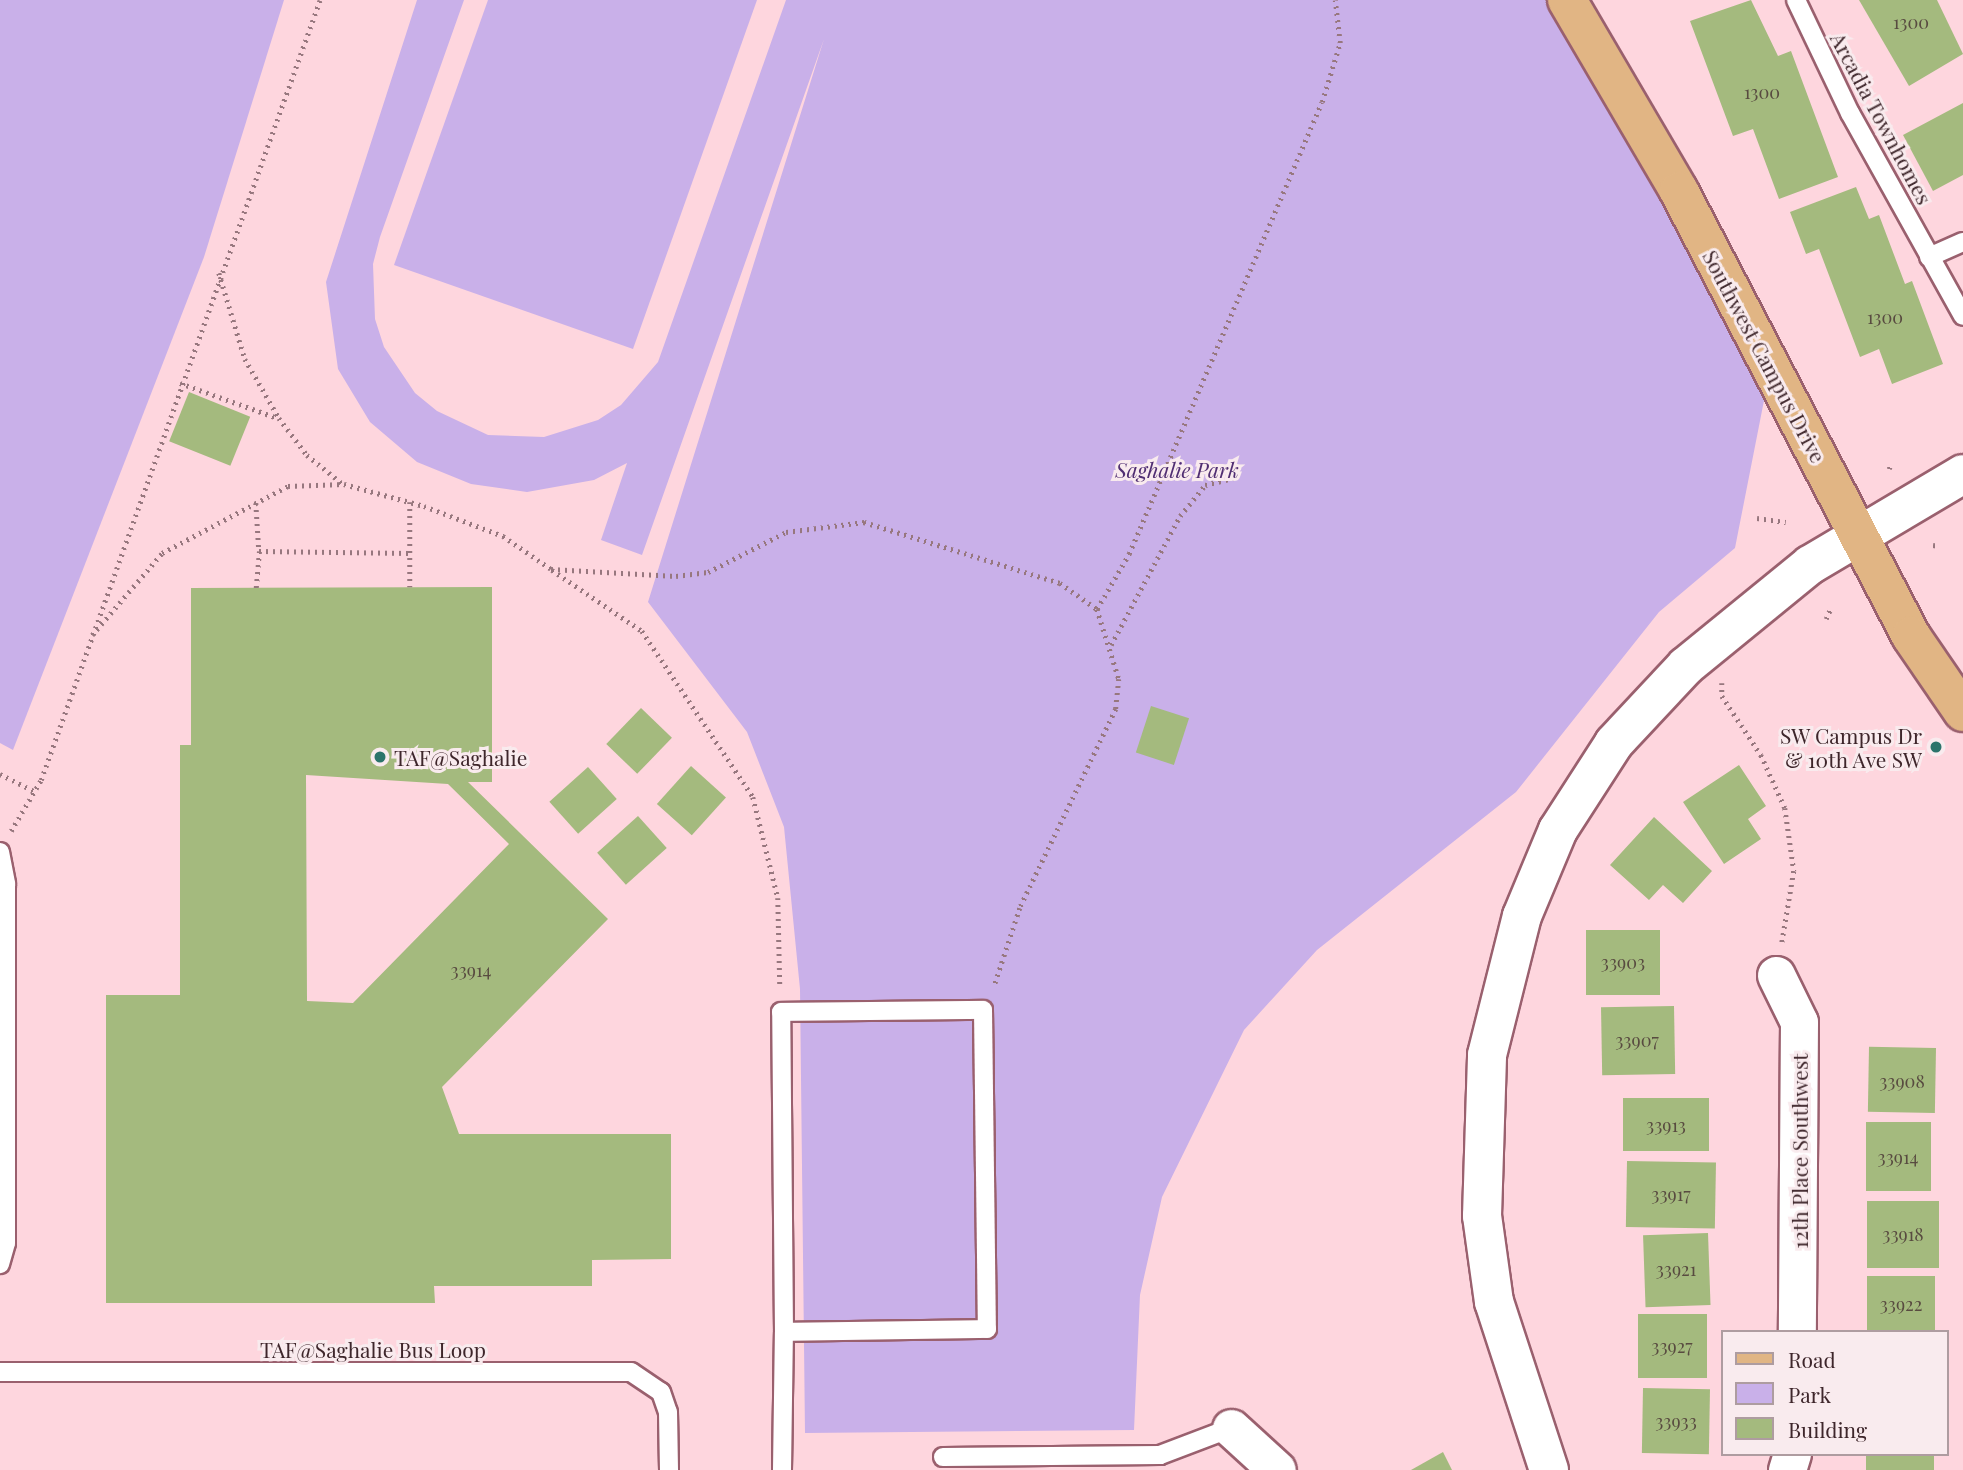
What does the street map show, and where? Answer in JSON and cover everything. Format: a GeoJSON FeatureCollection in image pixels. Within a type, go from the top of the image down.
{"type":"FeatureCollection","features":[{"type":"Feature","properties":{"kind":"main road","name":"Southwest Campus Drive"},"geometry":{"type":"LineString","coordinates":[[1567,0],[1679,191],[1911,636],[1963,712]]}},
{"type":"Feature","properties":{"kind":"street"},"geometry":{"type":"LineString","coordinates":[[1549,1470],[1494,1302],[1482,1216],[1487,1055],[1522,916],[1558,830],[1614,743],[1713,642],[1859,532],[1963,474]]}},
{"type":"Feature","properties":{"kind":"street","name":"12th Place Southwest"},"geometry":{"type":"LineString","coordinates":[[1776,975],[1799,1022],[1797,1330]]}},
{"type":"Feature","properties":{"kind":"street"},"geometry":{"type":"LineString","coordinates":[[1231,1428],[1277,1470]]}},
{"type":"Feature","properties":{"kind":"lane","name":"Arcadia Townhomes"},"geometry":{"type":"LineString","coordinates":[[1796,0],[1963,316]]}},
{"type":"Feature","properties":{"kind":"lane"},"geometry":{"type":"LineString","coordinates":[[1930,257],[1963,242]]}},
{"type":"Feature","properties":{"kind":"lane"},"geometry":{"type":"LineString","coordinates":[[0,1264],[6,1243],[4,844]]}},
{"type":"Feature","properties":{"kind":"lane"},"geometry":{"type":"LineString","coordinates":[[782,1470],[784,1332],[781,1012],[983,1010],[987,1329],[784,1332]]}},
{"type":"Feature","properties":{"kind":"lane","name":"TAF@Saghalie Bus Loop"},"geometry":{"type":"LineString","coordinates":[[0,1372],[631,1372],[661,1392],[669,1470]]}},
{"type":"Feature","properties":{"kind":"lane"},"geometry":{"type":"LineString","coordinates":[[943,1457],[1160,1455],[1231,1428]]}},
{"type":"Feature","properties":{"kind":"path"},"geometry":{"type":"LineString","coordinates":[[4,844],[36,792],[219,272],[320,0]]}},
{"type":"Feature","properties":{"kind":"path"},"geometry":{"type":"LineString","coordinates":[[1097,609],[1129,554],[1322,102],[1340,43],[1335,0]]}},
{"type":"Feature","properties":{"kind":"path"},"geometry":{"type":"LineString","coordinates":[[219,272],[245,359],[279,418],[307,455],[344,484]]}},
{"type":"Feature","properties":{"kind":"path"},"geometry":{"type":"LineString","coordinates":[[180,383],[279,418]]}},
{"type":"Feature","properties":{"kind":"path"},"geometry":{"type":"LineString","coordinates":[[1110,646],[1180,516],[1205,485],[1236,477]]}},
{"type":"Feature","properties":{"kind":"path"},"geometry":{"type":"LineString","coordinates":[[92,635],[162,553],[288,486],[344,484],[410,502],[503,536],[642,631],[753,797],[778,898],[781,1012]]}},
{"type":"Feature","properties":{"kind":"path"},"geometry":{"type":"LineString","coordinates":[[256,502],[259,551],[256,588]]}},
{"type":"Feature","properties":{"kind":"path"},"geometry":{"type":"LineString","coordinates":[[410,502],[410,587]]}},
{"type":"Feature","properties":{"kind":"path"},"geometry":{"type":"LineString","coordinates":[[1756,517],[1786,522]]}},
{"type":"Feature","properties":{"kind":"path"},"geometry":{"type":"LineString","coordinates":[[551,569],[676,576],[708,572],[786,532],[864,522],[1060,583],[1097,609],[1119,679],[1108,732],[1020,908],[1007,962],[983,1010]]}},
{"type":"Feature","properties":{"kind":"path"},"geometry":{"type":"LineString","coordinates":[[259,551],[410,553]]}},
{"type":"Feature","properties":{"kind":"path"},"geometry":{"type":"LineString","coordinates":[[1826,619],[1831,608]]}},
{"type":"Feature","properties":{"kind":"path"},"geometry":{"type":"LineString","coordinates":[[1720,668],[1723,696],[1761,755],[1784,808],[1794,871],[1776,975]]}},
{"type":"Feature","properties":{"kind":"path"},"geometry":{"type":"LineString","coordinates":[[0,774],[36,792]]}},
{"type":"Feature","properties":{"kind":"green space"},"geometry":{"type":"Polygon","coordinates":[[[0,0],[284,0],[204,257],[13,750],[0,743],[0,0]]]}},
{"type":"Feature","properties":{"kind":"green space","name":"Saghalie Park"},"geometry":{"type":"Polygon","coordinates":[[[417,0],[464,0],[380,237],[373,264],[375,319],[384,347],[415,393],[437,411],[488,435],[544,437],[598,420],[621,405],[658,362],[786,0],[1567,0],[1770,370],[1735,548],[1659,612],[1516,792],[1317,950],[1244,1030],[1162,1197],[1140,1295],[1134,1430],[805,1433],[800,989],[784,827],[747,732],[648,602],[824,39],[642,555],[601,540],[627,463],[594,480],[527,492],[471,484],[417,462],[370,422],[338,369],[326,282],[417,0]]]}},
{"type":"Feature","properties":{"kind":"green space"},"geometry":{"type":"Polygon","coordinates":[[[488,0],[757,0],[633,349],[394,265],[488,0]]]}},
{"type":"Feature","properties":{"kind":"building"},"geometry":{"type":"Polygon","coordinates":[[[1751,0],[1778,56],[1791,51],[1838,177],[1779,199],[1753,129],[1733,136],[1690,21],[1751,0]]]}},
{"type":"Feature","properties":{"kind":"building"},"geometry":{"type":"Polygon","coordinates":[[[1859,0],[1937,0],[1963,54],[1909,86],[1859,0]]]}},
{"type":"Feature","properties":{"kind":"building"},"geometry":{"type":"Polygon","coordinates":[[[1963,103],[1963,175],[1933,191],[1903,135],[1963,103]]]}},
{"type":"Feature","properties":{"kind":"building"},"geometry":{"type":"Polygon","coordinates":[[[1856,187],[1869,219],[1879,215],[1905,284],[1912,281],[1943,364],[1892,384],[1879,349],[1860,357],[1819,249],[1806,254],[1790,212],[1856,187]]]}},
{"type":"Feature","properties":{"kind":"building"},"geometry":{"type":"Polygon","coordinates":[[[189,392],[250,417],[230,466],[169,441],[189,392]]]}},
{"type":"Feature","properties":{"kind":"building","name":"TAF@Saghalie"},"geometry":{"type":"Polygon","coordinates":[[[492,587],[492,782],[468,782],[608,919],[442,1087],[459,1134],[671,1134],[671,1259],[592,1260],[592,1286],[434,1286],[435,1303],[106,1303],[106,995],[180,995],[180,745],[191,745],[191,588],[492,587]],[[306,775],[307,1001],[353,1003],[509,844],[448,784],[306,775]]]}},
{"type":"Feature","properties":{"kind":"building"},"geometry":{"type":"Polygon","coordinates":[[[1151,706],[1189,718],[1174,765],[1136,753],[1151,706]]]}},
{"type":"Feature","properties":{"kind":"building"},"geometry":{"type":"Polygon","coordinates":[[[641,708],[672,738],[637,774],[606,744],[641,708]]]}},
{"type":"Feature","properties":{"kind":"building"},"geometry":{"type":"Polygon","coordinates":[[[1739,765],[1766,806],[1748,819],[1761,839],[1724,864],[1683,802],[1739,765]]]}},
{"type":"Feature","properties":{"kind":"building"},"geometry":{"type":"Polygon","coordinates":[[[691,766],[726,797],[692,835],[657,804],[691,766]]]}},
{"type":"Feature","properties":{"kind":"building"},"geometry":{"type":"Polygon","coordinates":[[[588,767],[617,799],[578,834],[549,802],[588,767]]]}},
{"type":"Feature","properties":{"kind":"building"},"geometry":{"type":"Polygon","coordinates":[[[638,816],[667,848],[626,885],[597,853],[638,816]]]}},
{"type":"Feature","properties":{"kind":"building"},"geometry":{"type":"Polygon","coordinates":[[[1654,817],[1712,871],[1683,903],[1663,885],[1649,900],[1610,865],[1654,817]]]}},
{"type":"Feature","properties":{"kind":"building"},"geometry":{"type":"Polygon","coordinates":[[[1586,930],[1660,930],[1660,995],[1586,995],[1586,930]]]}},
{"type":"Feature","properties":{"kind":"building"},"geometry":{"type":"Polygon","coordinates":[[[1674,1006],[1675,1074],[1602,1075],[1601,1007],[1674,1006]]]}},
{"type":"Feature","properties":{"kind":"building"},"geometry":{"type":"Polygon","coordinates":[[[1869,1047],[1936,1048],[1935,1113],[1868,1112],[1869,1047]]]}},
{"type":"Feature","properties":{"kind":"building"},"geometry":{"type":"Polygon","coordinates":[[[1623,1098],[1709,1098],[1709,1151],[1623,1151],[1623,1098]]]}},
{"type":"Feature","properties":{"kind":"building"},"geometry":{"type":"Polygon","coordinates":[[[1866,1122],[1931,1122],[1931,1191],[1866,1191],[1866,1122]]]}},
{"type":"Feature","properties":{"kind":"building"},"geometry":{"type":"Polygon","coordinates":[[[1627,1161],[1716,1163],[1715,1229],[1626,1227],[1627,1161]]]}},
{"type":"Feature","properties":{"kind":"building"},"geometry":{"type":"Polygon","coordinates":[[[1867,1201],[1939,1201],[1939,1268],[1867,1268],[1867,1201]]]}},
{"type":"Feature","properties":{"kind":"building"},"geometry":{"type":"Polygon","coordinates":[[[1708,1233],[1711,1305],[1646,1307],[1643,1235],[1708,1233]]]}},
{"type":"Feature","properties":{"kind":"building"},"geometry":{"type":"Polygon","coordinates":[[[1867,1276],[1935,1276],[1935,1330],[1867,1330],[1867,1276]]]}},
{"type":"Feature","properties":{"kind":"building"},"geometry":{"type":"Polygon","coordinates":[[[1638,1314],[1707,1314],[1707,1378],[1638,1378],[1638,1314]]]}},
{"type":"Feature","properties":{"kind":"building"},"geometry":{"type":"Polygon","coordinates":[[[1643,1388],[1710,1389],[1709,1454],[1642,1453],[1643,1388]]]}},
{"type":"Feature","properties":{"kind":"building"},"geometry":{"type":"Polygon","coordinates":[[[1443,1452],[1452,1470],[1411,1470],[1443,1452]]]}},
{"type":"Feature","properties":{"kind":"building"},"geometry":{"type":"Polygon","coordinates":[[[1866,1456],[1934,1456],[1934,1470],[1866,1470],[1866,1456]]]}},
{"type":"Feature","properties":{"kind":"place","name":"SW Campus Dr & 10th Ave SW"},"geometry":{"type":"Point","coordinates":[1936,747]}},
{"type":"Feature","properties":{"kind":"place","name":"TAF@Saghalie"},"geometry":{"type":"Point","coordinates":[380,757]}}]}
